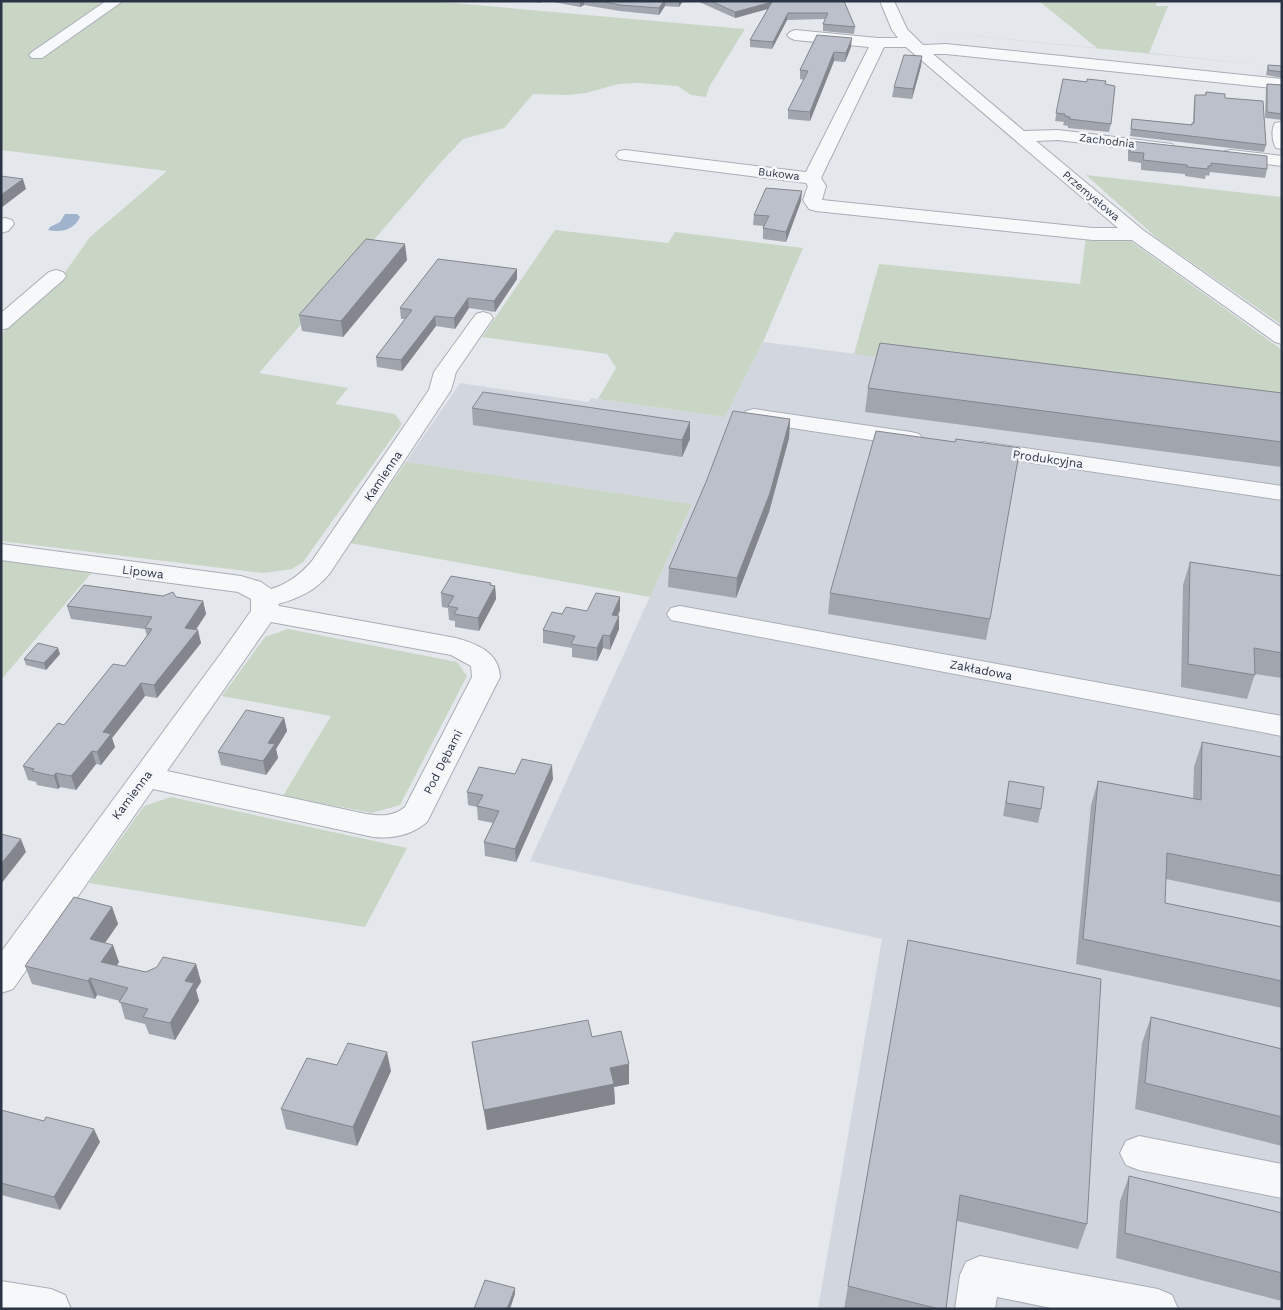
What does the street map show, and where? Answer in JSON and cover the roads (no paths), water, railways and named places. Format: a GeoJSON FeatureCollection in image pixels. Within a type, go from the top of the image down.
{"type":"FeatureCollection","features":[{"type":"Feature","properties":{"kind":"street"},"geometry":{"type":"LineString","coordinates":[[37,55],[116,1]]}},
{"type":"Feature","properties":{"kind":"street","name":"Przemysłowa"},"geometry":{"type":"LineString","coordinates":[[887,1],[900,30],[914,46],[943,71],[1136,234],[1282,338]]}},
{"type":"Feature","properties":{"kind":"street"},"geometry":{"type":"LineString","coordinates":[[795,35],[1282,84]]}},
{"type":"Feature","properties":{"kind":"street","name":"Bukowa"},"geometry":{"type":"LineString","coordinates":[[625,155],[812,178],[878,43]]}},
{"type":"Feature","properties":{"kind":"street"},"geometry":{"type":"LineString","coordinates":[[943,71],[966,69]]}},
{"type":"Feature","properties":{"kind":"street","name":"Zachodnia"},"geometry":{"type":"LineString","coordinates":[[1021,136],[1058,135],[1184,150]]}},
{"type":"Feature","properties":{"kind":"street"},"geometry":{"type":"LineString","coordinates":[[1214,153],[1282,161]]}},
{"type":"Feature","properties":{"kind":"street"},"geometry":{"type":"LineString","coordinates":[[812,178],[817,186],[812,200],[816,205],[1093,234],[1136,234]]}},
{"type":"Feature","properties":{"kind":"street"},"geometry":{"type":"LineString","coordinates":[[1,324],[56,276]]}},
{"type":"Feature","properties":{"kind":"street","name":"Kamienna"},"geometry":{"type":"LineString","coordinates":[[1,979],[146,777],[265,605],[311,580],[332,552],[431,404],[440,390],[445,372],[483,318]]}},
{"type":"Feature","properties":{"kind":"street"},"geometry":{"type":"LineString","coordinates":[[754,416],[930,442]]}},
{"type":"Feature","properties":{"kind":"street","name":"Produkcyjna"},"geometry":{"type":"LineString","coordinates":[[960,446],[1282,493]]}},
{"type":"Feature","properties":{"kind":"street","name":"Lipowa"},"geometry":{"type":"LineString","coordinates":[[1,552],[241,584],[257,589],[265,605]]}},
{"type":"Feature","properties":{"kind":"street","name":"Pod Dębami"},"geometry":{"type":"LineString","coordinates":[[146,777],[378,827],[400,825],[410,820],[416,814],[486,677],[487,670],[483,661],[476,655],[456,647],[265,605]]}},
{"type":"Feature","properties":{"kind":"street","name":"Zakładowa"},"geometry":{"type":"LineString","coordinates":[[680,614],[1282,726]]}},
{"type":"Feature","properties":{"kind":"street"},"geometry":{"type":"LineString","coordinates":[[1139,1153],[1282,1181]]}},
{"type":"Feature","properties":{"kind":"street"},"geometry":{"type":"LineString","coordinates":[[975,1309],[980,1275],[1158,1309]]}},
{"type":"Feature","properties":{"kind":"street"},"geometry":{"type":"LineString","coordinates":[[1,1300],[50,1309]]}},
{"type":"Feature","properties":{"kind":"water"},"geometry":{"type":"Polygon","coordinates":[[[65,214],[77,214],[80,217],[67,230],[48,230],[60,222],[65,214]]]}}]}
